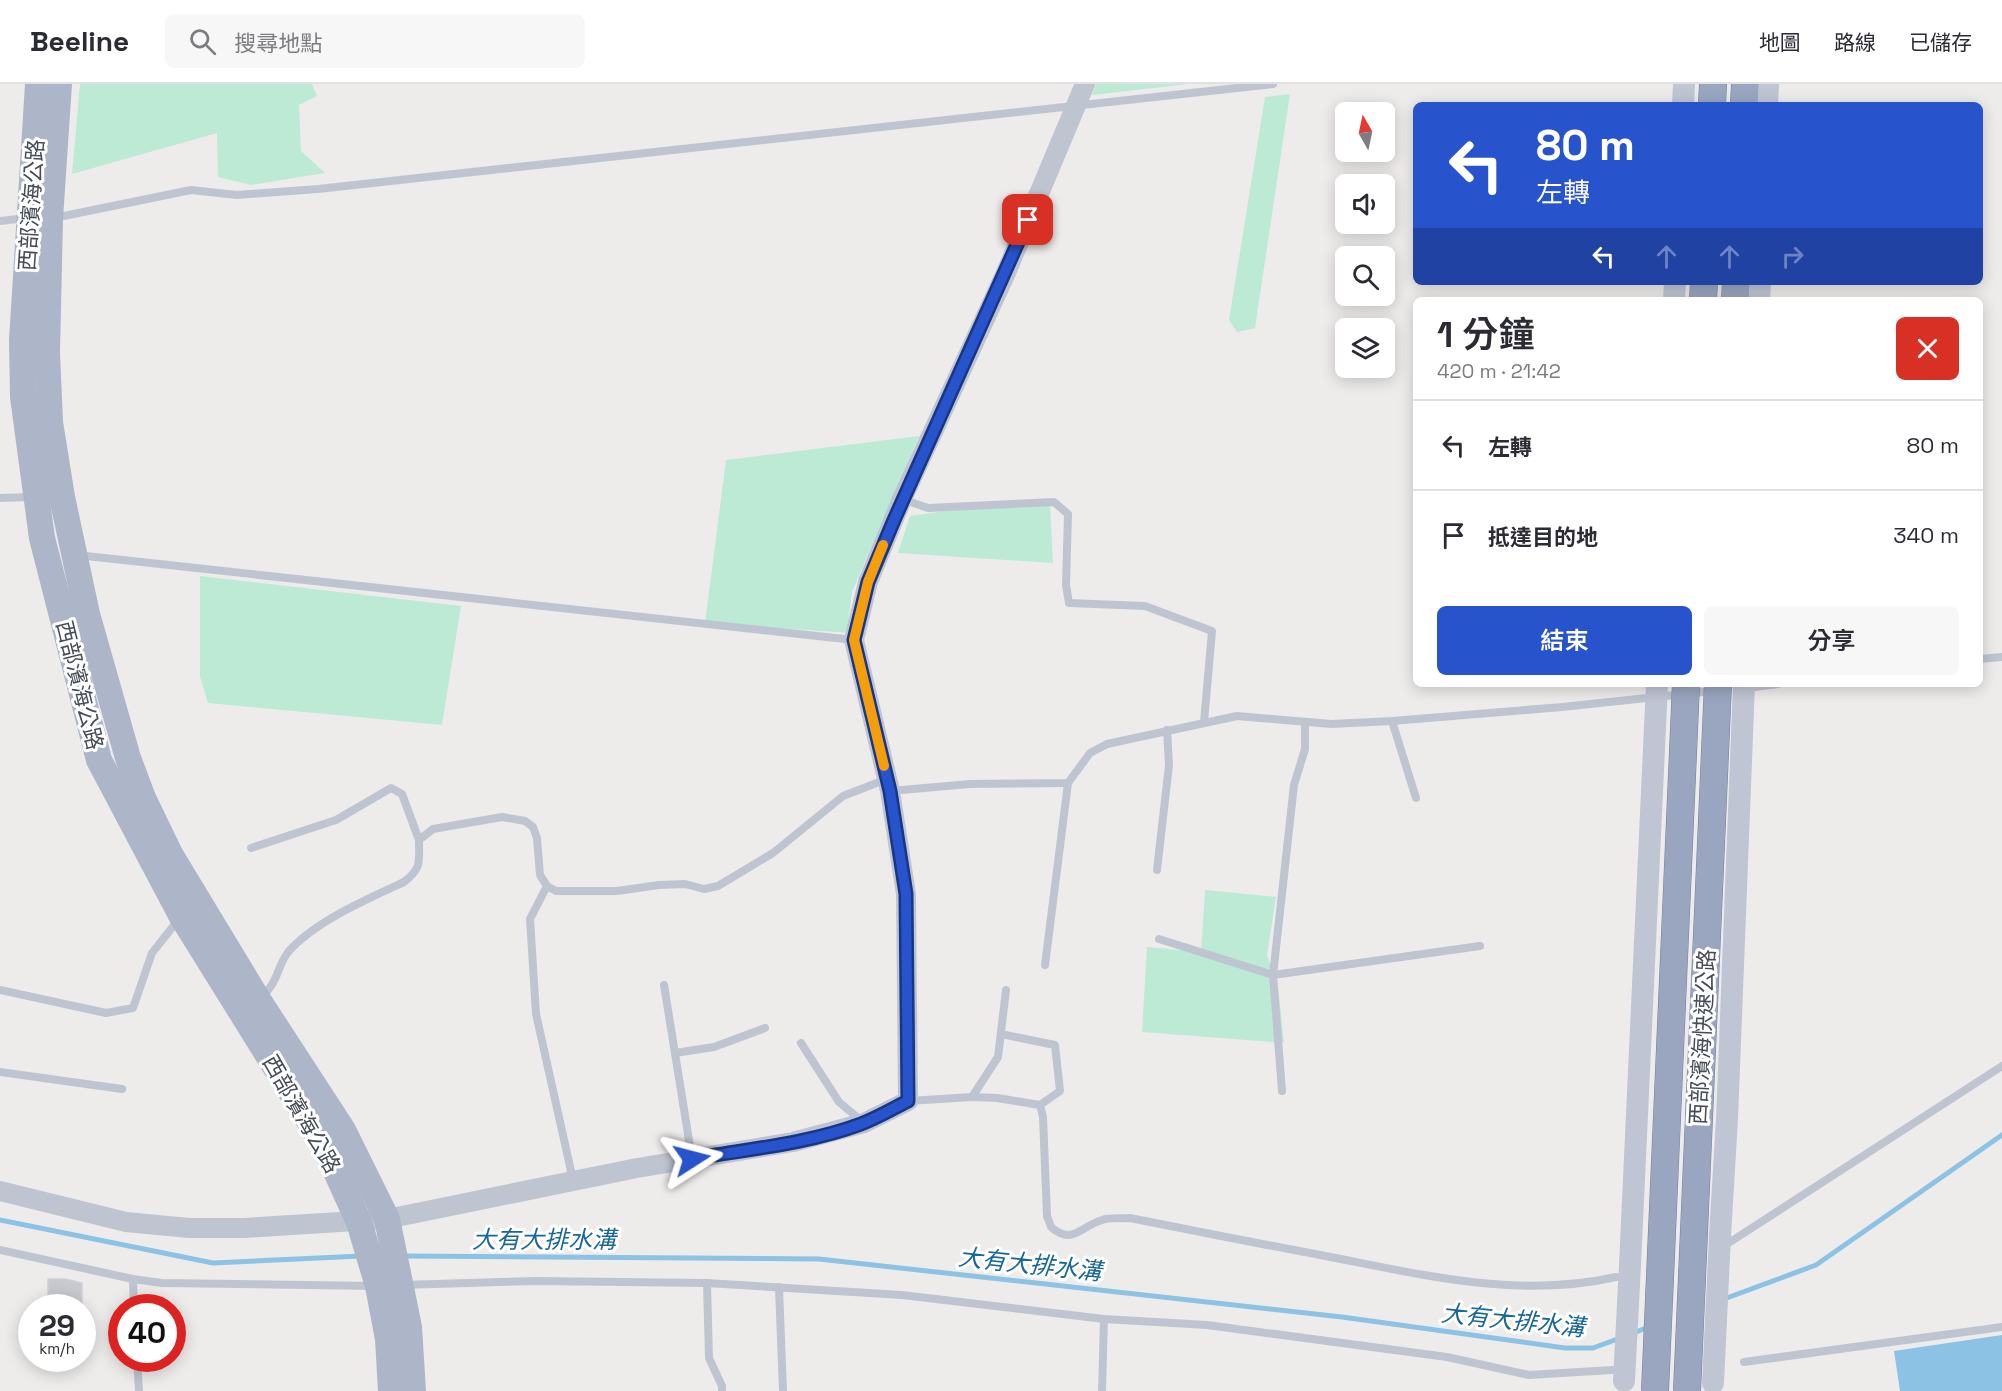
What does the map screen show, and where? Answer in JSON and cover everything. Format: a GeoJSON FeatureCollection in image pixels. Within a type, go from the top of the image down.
{"type":"FeatureCollection","features":[{"type":"Feature","properties":{"kind":"highway"},"geometry":{"type":"LineString","coordinates":[[1712,102],[1713,84]]}},
{"type":"Feature","properties":{"kind":"highway"},"geometry":{"type":"LineString","coordinates":[[1744,102],[1745,84]]}},
{"type":"Feature","properties":{"kind":"highway","name":"西部濱海快速公路"},"geometry":{"type":"LineString","coordinates":[[1655,1391],[1686,687]]}},
{"type":"Feature","properties":{"kind":"highway","name":"西部濱海快速公路"},"geometry":{"type":"LineString","coordinates":[[1687,1391],[1735,687]]}},
{"type":"Feature","properties":{"kind":"main road","name":"西部濱海公路"},"geometry":{"type":"LineString","coordinates":[[38,84],[40,218],[50,422],[48,488],[42,538],[99,760],[182,916],[324,1145],[389,1286]]}},
{"type":"Feature","properties":{"kind":"main road","name":"西部濱海公路"},"geometry":{"type":"LineString","coordinates":[[40,218],[59,84]]}},
{"type":"Feature","properties":{"kind":"main road"},"geometry":{"type":"LineString","coordinates":[[1683,102],[1684,84]]}},
{"type":"Feature","properties":{"kind":"main road"},"geometry":{"type":"LineString","coordinates":[[1767,102],[1768,84]]}},
{"type":"Feature","properties":{"kind":"main road","name":"西部濱海公路"},"geometry":{"type":"LineString","coordinates":[[48,488],[74,555],[87,614],[143,798],[170,854],[259,1001],[343,1130],[387,1219],[389,1286]]}},
{"type":"Feature","properties":{"kind":"main road"},"geometry":{"type":"LineString","coordinates":[[1712,1387],[1723,1240],[1728,1107],[1735,687]]}},
{"type":"Feature","properties":{"kind":"main road"},"geometry":{"type":"LineString","coordinates":[[1620,1381],[1623,1271],[1656,690]]}},
{"type":"Feature","properties":{"kind":"main road"},"geometry":{"type":"LineString","coordinates":[[389,1286],[388,1339],[391,1391]]}},
{"type":"Feature","properties":{"kind":"main road"},"geometry":{"type":"LineString","coordinates":[[389,1286],[410,1327],[413,1391]]}},
{"type":"Feature","properties":{"kind":"street"},"geometry":{"type":"LineString","coordinates":[[0,1191],[126,1222],[189,1228],[359,1222],[387,1219],[573,1180],[793,1142],[864,1123],[908,1101],[906,894],[888,785],[854,640],[868,582],[902,500],[1005,275],[1085,84]]}},
{"type":"Feature","properties":{"kind":"lane"},"geometry":{"type":"LineString","coordinates":[[0,221],[40,218],[191,190],[237,195],[318,189],[1273,84]]}},
{"type":"Feature","properties":{"kind":"lane"},"geometry":{"type":"LineString","coordinates":[[0,498],[48,488]]}},
{"type":"Feature","properties":{"kind":"lane"},"geometry":{"type":"LineString","coordinates":[[902,500],[928,508],[1054,502],[1068,514],[1066,585],[1069,603],[1145,606],[1212,631],[1204,722]]}},
{"type":"Feature","properties":{"kind":"lane"},"geometry":{"type":"LineString","coordinates":[[74,555],[854,640]]}},
{"type":"Feature","properties":{"kind":"lane"},"geometry":{"type":"LineString","coordinates":[[1983,659],[2002,657]]}},
{"type":"Feature","properties":{"kind":"lane"},"geometry":{"type":"LineString","coordinates":[[1045,965],[1068,783],[1090,753],[1107,744],[1238,716],[1331,724],[1392,721],[1562,708],[1656,690],[1703,687]]}},
{"type":"Feature","properties":{"kind":"lane"},"geometry":{"type":"LineString","coordinates":[[1392,721],[1416,798]]}},
{"type":"Feature","properties":{"kind":"lane"},"geometry":{"type":"LineString","coordinates":[[1282,1091],[1273,975],[1294,785],[1305,749],[1305,722]]}},
{"type":"Feature","properties":{"kind":"lane"},"geometry":{"type":"LineString","coordinates":[[1157,870],[1169,765],[1167,730]]}},
{"type":"Feature","properties":{"kind":"lane"},"geometry":{"type":"LineString","coordinates":[[419,840],[433,829],[502,817],[525,821],[532,827],[537,838],[540,874],[547,886],[556,891],[617,891],[685,884],[704,889],[718,886],[774,853],[843,796],[888,785],[1068,783]]}},
{"type":"Feature","properties":{"kind":"lane"},"geometry":{"type":"LineString","coordinates":[[251,848],[336,820],[391,788],[402,794],[419,840],[419,866],[415,873],[404,882],[311,931],[287,953],[272,988],[259,1001]]}},
{"type":"Feature","properties":{"kind":"lane"},"geometry":{"type":"LineString","coordinates":[[547,886],[530,919],[536,1014],[573,1180]]}},
{"type":"Feature","properties":{"kind":"lane"},"geometry":{"type":"LineString","coordinates":[[0,990],[106,1013],[133,1008],[152,953],[182,916]]}},
{"type":"Feature","properties":{"kind":"lane"},"geometry":{"type":"LineString","coordinates":[[1159,939],[1273,975],[1480,946]]}},
{"type":"Feature","properties":{"kind":"lane"},"geometry":{"type":"LineString","coordinates":[[664,985],[692,1159]]}},
{"type":"Feature","properties":{"kind":"lane"},"geometry":{"type":"LineString","coordinates":[[972,1097],[998,1057],[1006,990]]}},
{"type":"Feature","properties":{"kind":"lane"},"geometry":{"type":"LineString","coordinates":[[675,1053],[714,1047],[765,1028]]}},
{"type":"Feature","properties":{"kind":"lane"},"geometry":{"type":"LineString","coordinates":[[908,1101],[972,1097],[996,1098],[1040,1105],[1060,1091],[1055,1045],[1001,1034]]}},
{"type":"Feature","properties":{"kind":"lane"},"geometry":{"type":"LineString","coordinates":[[801,1043],[839,1102],[864,1123]]}},
{"type":"Feature","properties":{"kind":"lane"},"geometry":{"type":"LineString","coordinates":[[1723,1240],[2002,1066]]}},
{"type":"Feature","properties":{"kind":"lane"},"geometry":{"type":"LineString","coordinates":[[0,1072],[122,1089]]}},
{"type":"Feature","properties":{"kind":"lane"},"geometry":{"type":"LineString","coordinates":[[1040,1105],[1043,1117],[1047,1216],[1051,1227],[1066,1235],[1077,1234],[1103,1219],[1130,1218],[1455,1281],[1520,1287],[1585,1284],[1623,1271]]}},
{"type":"Feature","properties":{"kind":"lane"},"geometry":{"type":"LineString","coordinates":[[0,1250],[133,1279],[213,1285],[389,1286],[535,1281],[707,1282],[902,1295],[1104,1319],[1208,1325],[1447,1357],[1530,1375],[1620,1381]]}},
{"type":"Feature","properties":{"kind":"lane"},"geometry":{"type":"LineString","coordinates":[[133,1279],[134,1294]]}},
{"type":"Feature","properties":{"kind":"lane"},"geometry":{"type":"LineString","coordinates":[[707,1282],[709,1358],[722,1386],[722,1391]]}},
{"type":"Feature","properties":{"kind":"lane"},"geometry":{"type":"LineString","coordinates":[[778,1287],[783,1391]]}},
{"type":"Feature","properties":{"kind":"lane"},"geometry":{"type":"LineString","coordinates":[[1102,1391],[1104,1319]]}},
{"type":"Feature","properties":{"kind":"lane"},"geometry":{"type":"LineString","coordinates":[[1744,1362],[2002,1327]]}},
{"type":"Feature","properties":{"kind":"lane"},"geometry":{"type":"LineString","coordinates":[[138,1372],[139,1391]]}},
{"type":"Feature","properties":{"kind":"green space"},"geometry":{"type":"Polygon","coordinates":[[[80,84],[312,84],[317,96],[299,105],[301,151],[325,173],[251,185],[218,177],[217,133],[72,174],[80,84]]]}},
{"type":"Feature","properties":{"kind":"green space"},"geometry":{"type":"Polygon","coordinates":[[[1096,84],[1189,84],[1092,95],[1096,84]]]}},
{"type":"Feature","properties":{"kind":"green space"},"geometry":{"type":"Polygon","coordinates":[[[1290,94],[1255,328],[1237,332],[1229,320],[1265,97],[1290,94]]]}},
{"type":"Feature","properties":{"kind":"green space"},"geometry":{"type":"Polygon","coordinates":[[[919,436],[852,592],[849,614],[850,633],[705,623],[726,460],[919,436]]]}},
{"type":"Feature","properties":{"kind":"green space"},"geometry":{"type":"Polygon","coordinates":[[[1024,500],[1050,506],[1053,563],[898,553],[910,516],[1024,500]]]}},
{"type":"Feature","properties":{"kind":"green space"},"geometry":{"type":"Polygon","coordinates":[[[200,576],[461,606],[442,725],[208,703],[200,677],[200,576]]]}},
{"type":"Feature","properties":{"kind":"green space"},"geometry":{"type":"Polygon","coordinates":[[[1205,890],[1276,897],[1267,955],[1278,985],[1284,1043],[1142,1032],[1147,947],[1201,952],[1205,890]]]}},
{"type":"Feature","properties":{"kind":"water"},"geometry":{"type":"Polygon","coordinates":[[[2002,1335],[2002,1391],[1900,1391],[1894,1351],[2002,1335]]]}},
{"type":"Feature","properties":{"kind":"building"},"geometry":{"type":"Polygon","coordinates":[[[48,1279],[66,1279],[82,1283],[82,1294],[48,1294],[48,1279]]]}},
{"type":"Feature","properties":{"kind":"waterway","name":"大有大排水溝"},"geometry":{"type":"LineString","coordinates":[[1724,1299],[1816,1265],[2002,1135]]}},
{"type":"Feature","properties":{"kind":"waterway","name":"大有大排水溝"},"geometry":{"type":"LineString","coordinates":[[0,1220],[213,1263],[361,1256]]}},
{"type":"Feature","properties":{"kind":"waterway","name":"大有大排水溝"},"geometry":{"type":"LineString","coordinates":[[403,1256],[819,1259],[1342,1317],[1565,1348],[1593,1348],[1620,1338]]}},
{"type":"Feature","properties":{"kind":"waterway","name":"大有大排水溝"},"geometry":{"type":"LineString","coordinates":[[1631,1334],[1651,1326]]}},
{"type":"Feature","properties":{"kind":"slow traffic"},"geometry":{"type":"LineString","coordinates":[[883,545],[868,582],[854,640],[884,766]]}},
{"type":"Feature","properties":{"kind":"route"},"geometry":{"type":"LineString","coordinates":[[692,1159],[834,1133],[864,1123],[908,1101],[906,894],[890,791],[854,640],[868,582],[923,452],[1028,220]]}}]}
